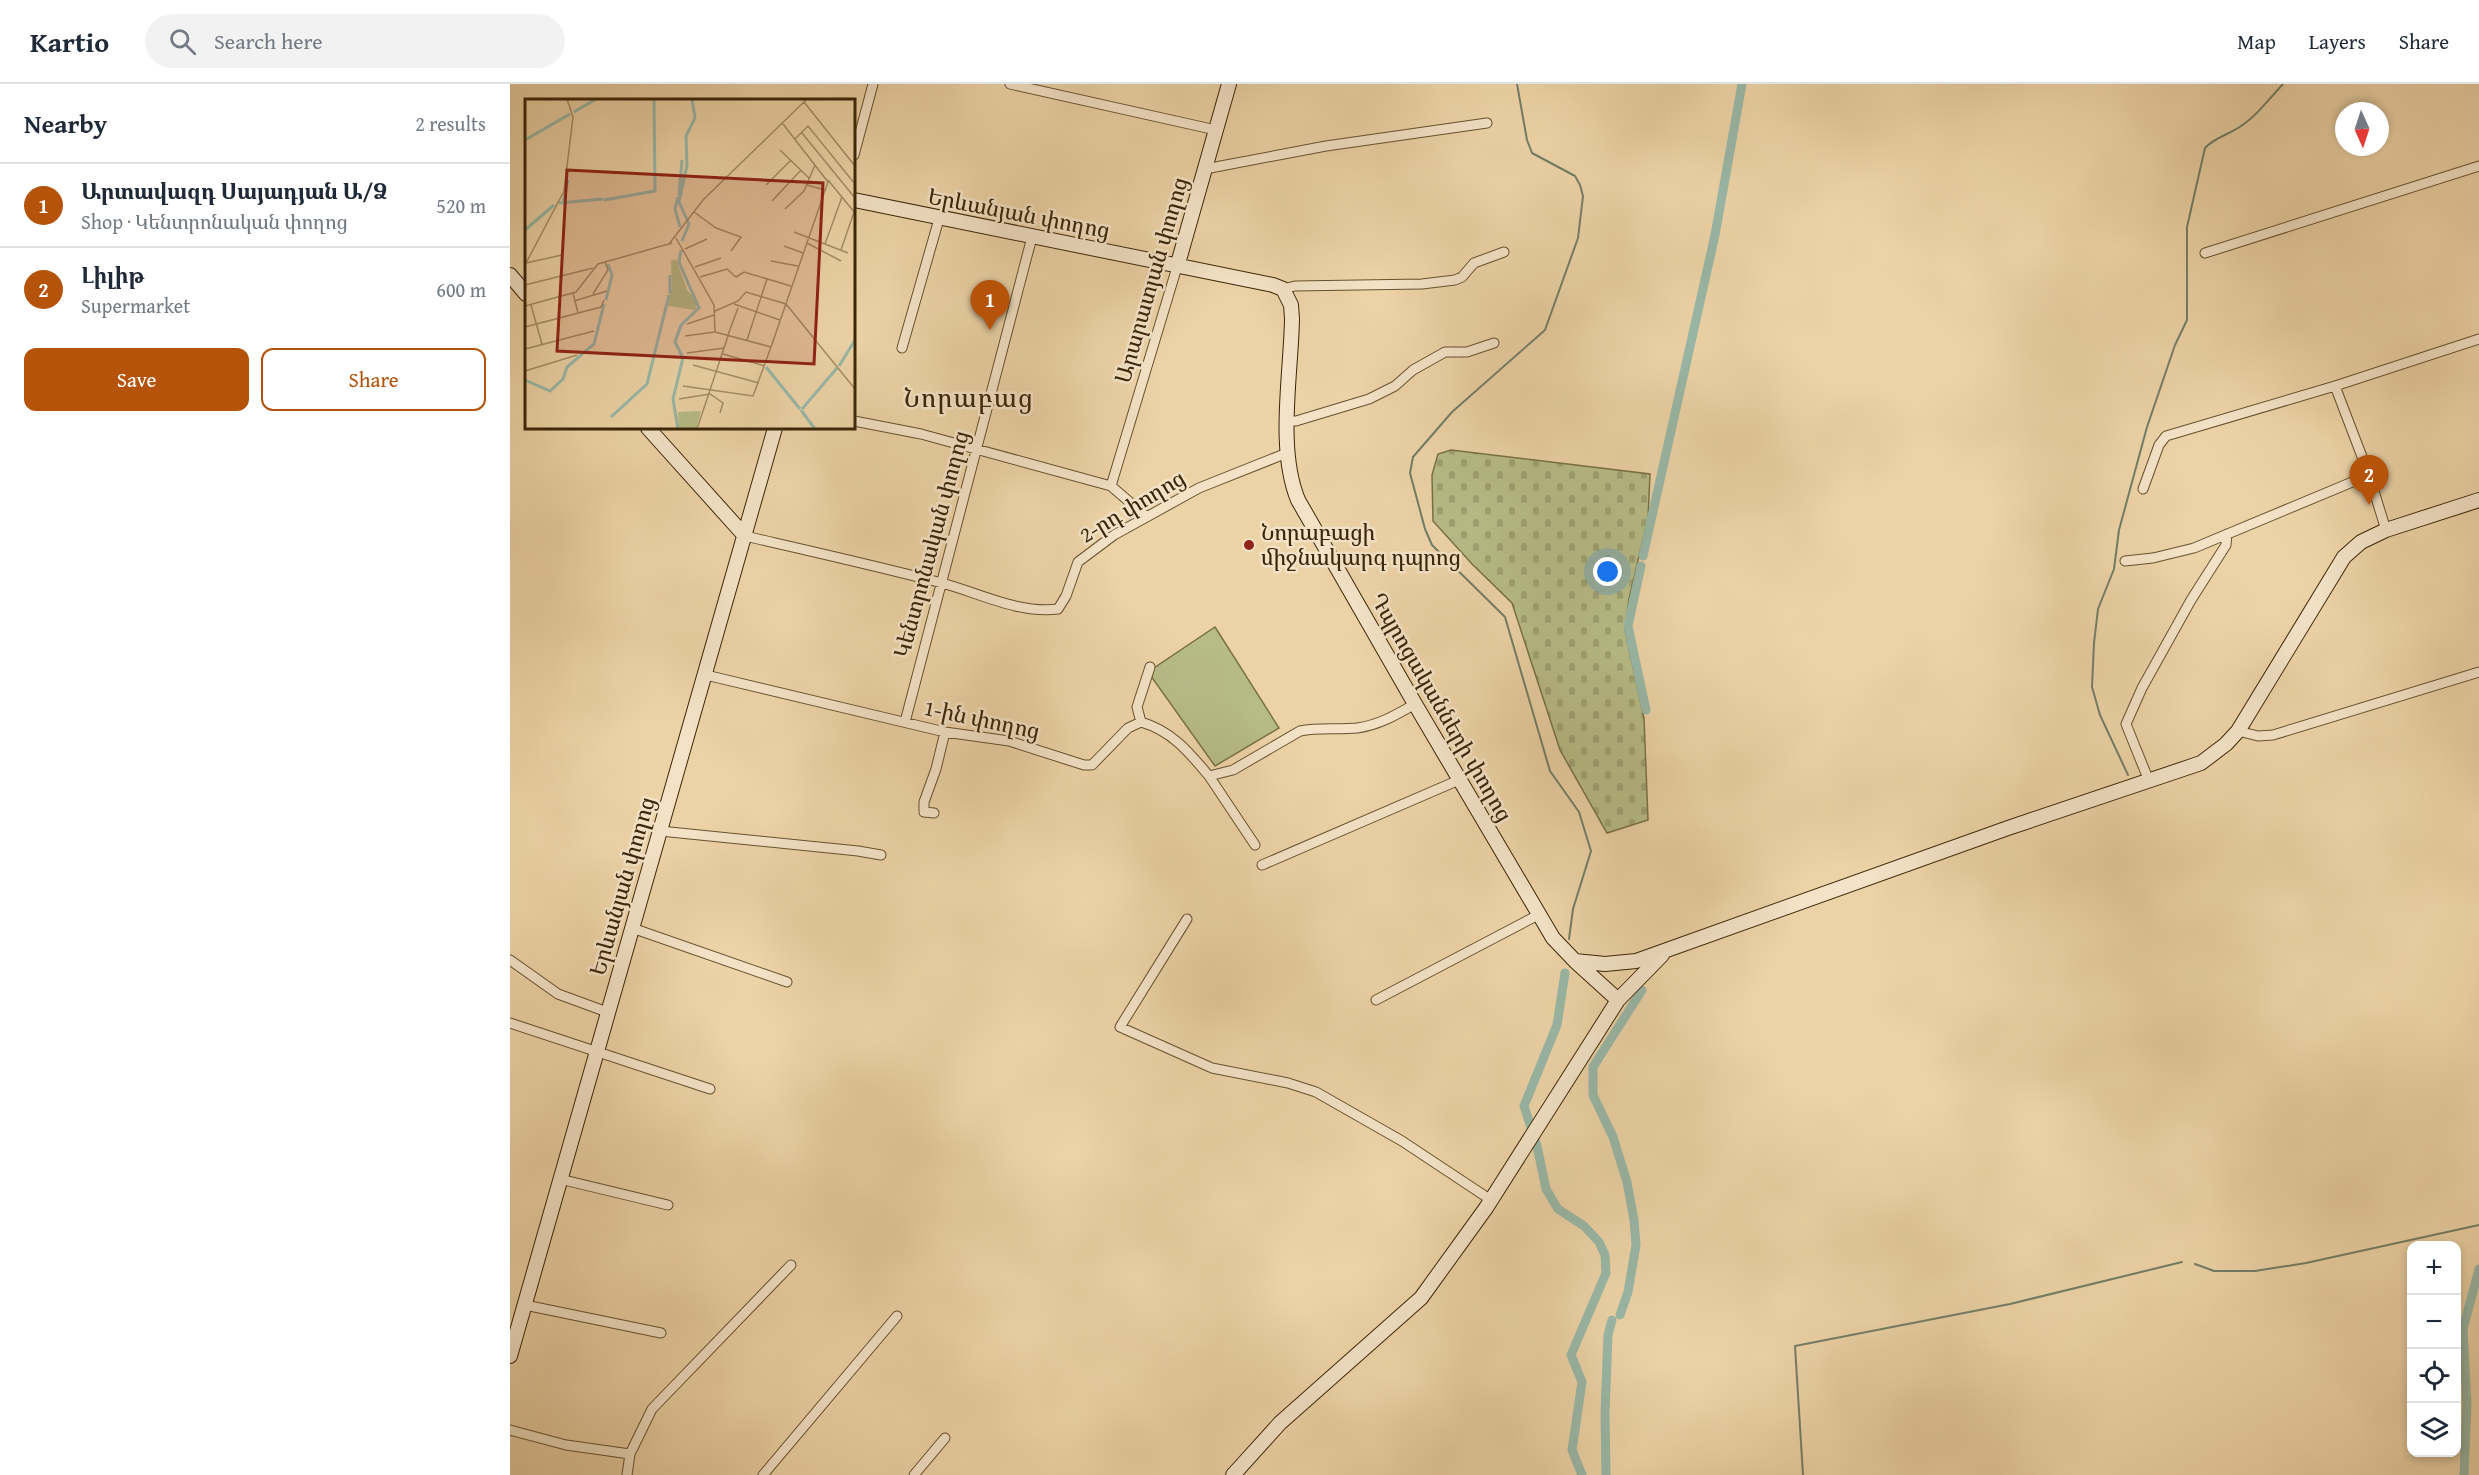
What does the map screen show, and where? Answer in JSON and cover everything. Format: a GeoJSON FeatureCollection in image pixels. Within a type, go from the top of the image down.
{"type":"FeatureCollection","features":[{"type":"Feature","properties":{"kind":"main road","name":"Արարատյան փողոց"},"geometry":{"type":"LineString","coordinates":[[1177,267],[1229,84]]}},
{"type":"Feature","properties":{"kind":"main road","name":"Երևանյան փողոց"},"geometry":{"type":"LineString","coordinates":[[855,200],[1177,267]]}},
{"type":"Feature","properties":{"kind":"main road"},"geometry":{"type":"LineString","coordinates":[[1177,267],[1273,285],[1283,289]]}},
{"type":"Feature","properties":{"kind":"main road"},"geometry":{"type":"LineString","coordinates":[[510,276],[525,293]]}},
{"type":"Feature","properties":{"kind":"main road","name":"Դպրոցականների փողոց"},"geometry":{"type":"LineString","coordinates":[[1283,289],[1291,305],[1292,319],[1287,453],[1298,500],[1553,938],[1618,1000]]}},
{"type":"Feature","properties":{"kind":"main road"},"geometry":{"type":"LineString","coordinates":[[649,429],[744,536]]}},
{"type":"Feature","properties":{"kind":"main road","name":"Երևանյան փողոց"},"geometry":{"type":"LineString","coordinates":[[510,1356],[775,429]]}},
{"type":"Feature","properties":{"kind":"main road"},"geometry":{"type":"LineString","coordinates":[[1575,961],[1605,964],[1636,961],[2201,762],[2226,744],[2238,731],[2344,557],[2361,542],[2386,530],[2479,500]]}},
{"type":"Feature","properties":{"kind":"main road"},"geometry":{"type":"LineString","coordinates":[[1233,1475],[1280,1423],[1421,1298],[1491,1200],[1618,1000],[1667,950]]}},
{"type":"Feature","properties":{"kind":"street"},"geometry":{"type":"LineString","coordinates":[[855,151],[873,84]]}},
{"type":"Feature","properties":{"kind":"street"},"geometry":{"type":"LineString","coordinates":[[1010,84],[1216,130]]}},
{"type":"Feature","properties":{"kind":"street"},"geometry":{"type":"LineString","coordinates":[[1205,169],[1326,146],[1487,123]]}},
{"type":"Feature","properties":{"kind":"street"},"geometry":{"type":"LineString","coordinates":[[2205,253],[2479,166]]}},
{"type":"Feature","properties":{"kind":"street"},"geometry":{"type":"LineString","coordinates":[[902,348],[939,219]]}},
{"type":"Feature","properties":{"kind":"street","name":"Կենտրոնական փողոց"},"geometry":{"type":"LineString","coordinates":[[905,722],[1032,237]]}},
{"type":"Feature","properties":{"kind":"street"},"geometry":{"type":"LineString","coordinates":[[1283,289],[1295,286],[1422,284],[1455,280],[1462,277],[1474,263],[1504,252]]}},
{"type":"Feature","properties":{"kind":"street","name":"Արարատյան փողոց"},"geometry":{"type":"LineString","coordinates":[[1111,486],[1177,267]]}},
{"type":"Feature","properties":{"kind":"street"},"geometry":{"type":"LineString","coordinates":[[2142,489],[2159,445],[2166,436],[2335,386],[2479,339]]}},
{"type":"Feature","properties":{"kind":"street"},"geometry":{"type":"LineString","coordinates":[[1288,421],[1296,421],[1369,399],[1395,386],[1413,370],[1444,352],[1467,352],[1494,343]]}},
{"type":"Feature","properties":{"kind":"street"},"geometry":{"type":"LineString","coordinates":[[2335,386],[2369,475],[2386,530]]}},
{"type":"Feature","properties":{"kind":"street"},"geometry":{"type":"LineString","coordinates":[[855,421],[921,434],[1111,486],[1147,517]]}},
{"type":"Feature","properties":{"kind":"street","name":"2-րդ փողոց"},"geometry":{"type":"LineString","coordinates":[[744,536],[942,583],[1010,604],[1045,611],[1058,609],[1066,596],[1078,562],[1114,535],[1199,488],[1287,453]]}},
{"type":"Feature","properties":{"kind":"street"},"geometry":{"type":"LineString","coordinates":[[2125,561],[2153,558],[2194,548],[2369,475]]}},
{"type":"Feature","properties":{"kind":"street"},"geometry":{"type":"LineString","coordinates":[[2149,782],[2126,724],[2147,678],[2191,600],[2226,545],[2227,534]]}},
{"type":"Feature","properties":{"kind":"street"},"geometry":{"type":"LineString","coordinates":[[1150,667],[1137,707],[1141,722],[1157,727],[1174,738],[1209,776],[1255,845]]}},
{"type":"Feature","properties":{"kind":"street"},"geometry":{"type":"LineString","coordinates":[[2238,731],[2258,736],[2273,735],[2479,672]]}},
{"type":"Feature","properties":{"kind":"street","name":"1-ին փողոց"},"geometry":{"type":"LineString","coordinates":[[706,675],[945,732],[1009,741],[1070,762],[1092,765],[1128,728],[1141,722]]}},
{"type":"Feature","properties":{"kind":"street"},"geometry":{"type":"LineString","coordinates":[[1209,776],[1233,770],[1300,731],[1312,728],[1356,728],[1381,723],[1415,704]]}},
{"type":"Feature","properties":{"kind":"street"},"geometry":{"type":"LineString","coordinates":[[934,813],[924,812],[924,802],[936,769],[945,732]]}},
{"type":"Feature","properties":{"kind":"street"},"geometry":{"type":"LineString","coordinates":[[1262,865],[1459,780]]}},
{"type":"Feature","properties":{"kind":"street"},"geometry":{"type":"LineString","coordinates":[[660,831],[880,855]]}},
{"type":"Feature","properties":{"kind":"street"},"geometry":{"type":"LineString","coordinates":[[1376,1000],[1540,915]]}},
{"type":"Feature","properties":{"kind":"street"},"geometry":{"type":"LineString","coordinates":[[1187,920],[1120,1027],[1212,1068],[1288,1083],[1316,1092],[1402,1141],[1491,1200]]}},
{"type":"Feature","properties":{"kind":"street"},"geometry":{"type":"LineString","coordinates":[[632,928],[787,982]]}},
{"type":"Feature","properties":{"kind":"street"},"geometry":{"type":"LineString","coordinates":[[510,960],[558,994],[607,1012]]}},
{"type":"Feature","properties":{"kind":"street"},"geometry":{"type":"LineString","coordinates":[[510,1023],[710,1089]]}},
{"type":"Feature","properties":{"kind":"street"},"geometry":{"type":"LineString","coordinates":[[560,1179],[668,1205]]}},
{"type":"Feature","properties":{"kind":"street"},"geometry":{"type":"LineString","coordinates":[[627,1475],[630,1454],[652,1409],[791,1265]]}},
{"type":"Feature","properties":{"kind":"street"},"geometry":{"type":"LineString","coordinates":[[525,1305],[661,1333]]}},
{"type":"Feature","properties":{"kind":"street"},"geometry":{"type":"LineString","coordinates":[[763,1475],[897,1316]]}},
{"type":"Feature","properties":{"kind":"street"},"geometry":{"type":"LineString","coordinates":[[510,1430],[566,1445],[630,1454]]}},
{"type":"Feature","properties":{"kind":"street"},"geometry":{"type":"LineString","coordinates":[[914,1475],[945,1438]]}},
{"type":"Feature","properties":{"kind":"green space"},"geometry":{"type":"Polygon","coordinates":[[[1451,450],[1650,474],[1648,518],[1629,599],[1625,630],[1644,718],[1648,820],[1607,833],[1560,750],[1512,603],[1433,521],[1432,475],[1438,454],[1451,450]]]}},
{"type":"Feature","properties":{"kind":"green space"},"geometry":{"type":"Polygon","coordinates":[[[1215,627],[1279,728],[1215,766],[1148,672],[1215,627]]]}},
{"type":"Feature","properties":{"kind":"waterway"},"geometry":{"type":"LineString","coordinates":[[1517,84],[1527,140],[1532,153],[1575,176],[1580,185],[1583,196],[1578,238],[1545,330],[1452,412],[1413,457],[1410,473],[1425,529],[1432,545],[1505,617],[1550,771],[1579,812],[1591,851],[1573,909],[1569,939]]}},
{"type":"Feature","properties":{"kind":"waterway"},"geometry":{"type":"LineString","coordinates":[[1643,556],[1715,235],[1742,84]]}},
{"type":"Feature","properties":{"kind":"waterway"},"geometry":{"type":"LineString","coordinates":[[2128,775],[2100,715],[2092,687],[2098,609],[2114,569],[2119,530],[2147,427],[2175,345],[2187,320],[2187,227],[2205,148],[2251,119],[2283,84]]}},
{"type":"Feature","properties":{"kind":"waterway"},"geometry":{"type":"LineString","coordinates":[[1641,566],[1628,626],[1646,710]]}},
{"type":"Feature","properties":{"kind":"waterway"},"geometry":{"type":"LineString","coordinates":[[1565,973],[1557,1025],[1524,1106],[1537,1146],[1546,1189],[1558,1209],[1584,1226],[1599,1242],[1605,1255],[1606,1273],[1571,1355],[1582,1382],[1572,1450],[1582,1475]]}},
{"type":"Feature","properties":{"kind":"waterway"},"geometry":{"type":"LineString","coordinates":[[1620,1315],[1628,1292],[1636,1245],[1634,1220],[1627,1182],[1613,1137],[1593,1095],[1593,1067],[1642,990]]}},
{"type":"Feature","properties":{"kind":"waterway"},"geometry":{"type":"LineString","coordinates":[[2195,1264],[2214,1271],[2255,1271],[2306,1263],[2479,1225]]}},
{"type":"Feature","properties":{"kind":"waterway"},"geometry":{"type":"LineString","coordinates":[[1803,1475],[1795,1346],[2010,1304],[2182,1262]]}},
{"type":"Feature","properties":{"kind":"waterway"},"geometry":{"type":"LineString","coordinates":[[2464,1475],[2467,1404],[2463,1329],[2479,1269]]}},
{"type":"Feature","properties":{"kind":"waterway"},"geometry":{"type":"LineString","coordinates":[[1606,1475],[1605,1413],[1608,1335],[1612,1320]]}},
{"type":"Feature","properties":{"kind":"place","name":"Արտավազդ Սայադյան Ա/Ձ"},"geometry":{"type":"Point","coordinates":[990,330]}},
{"type":"Feature","properties":{"kind":"place","name":"Լիլիթ"},"geometry":{"type":"Point","coordinates":[2369,505]}},
{"type":"Feature","properties":{"kind":"place","name":"Նորաբացի միջնակարգ դպրոց"},"geometry":{"type":"Point","coordinates":[1249,545]}},
{"type":"Feature","properties":{"kind":"district","name":"Նորաբաց"},"geometry":{"type":"Point","coordinates":[969,397]}}]}
